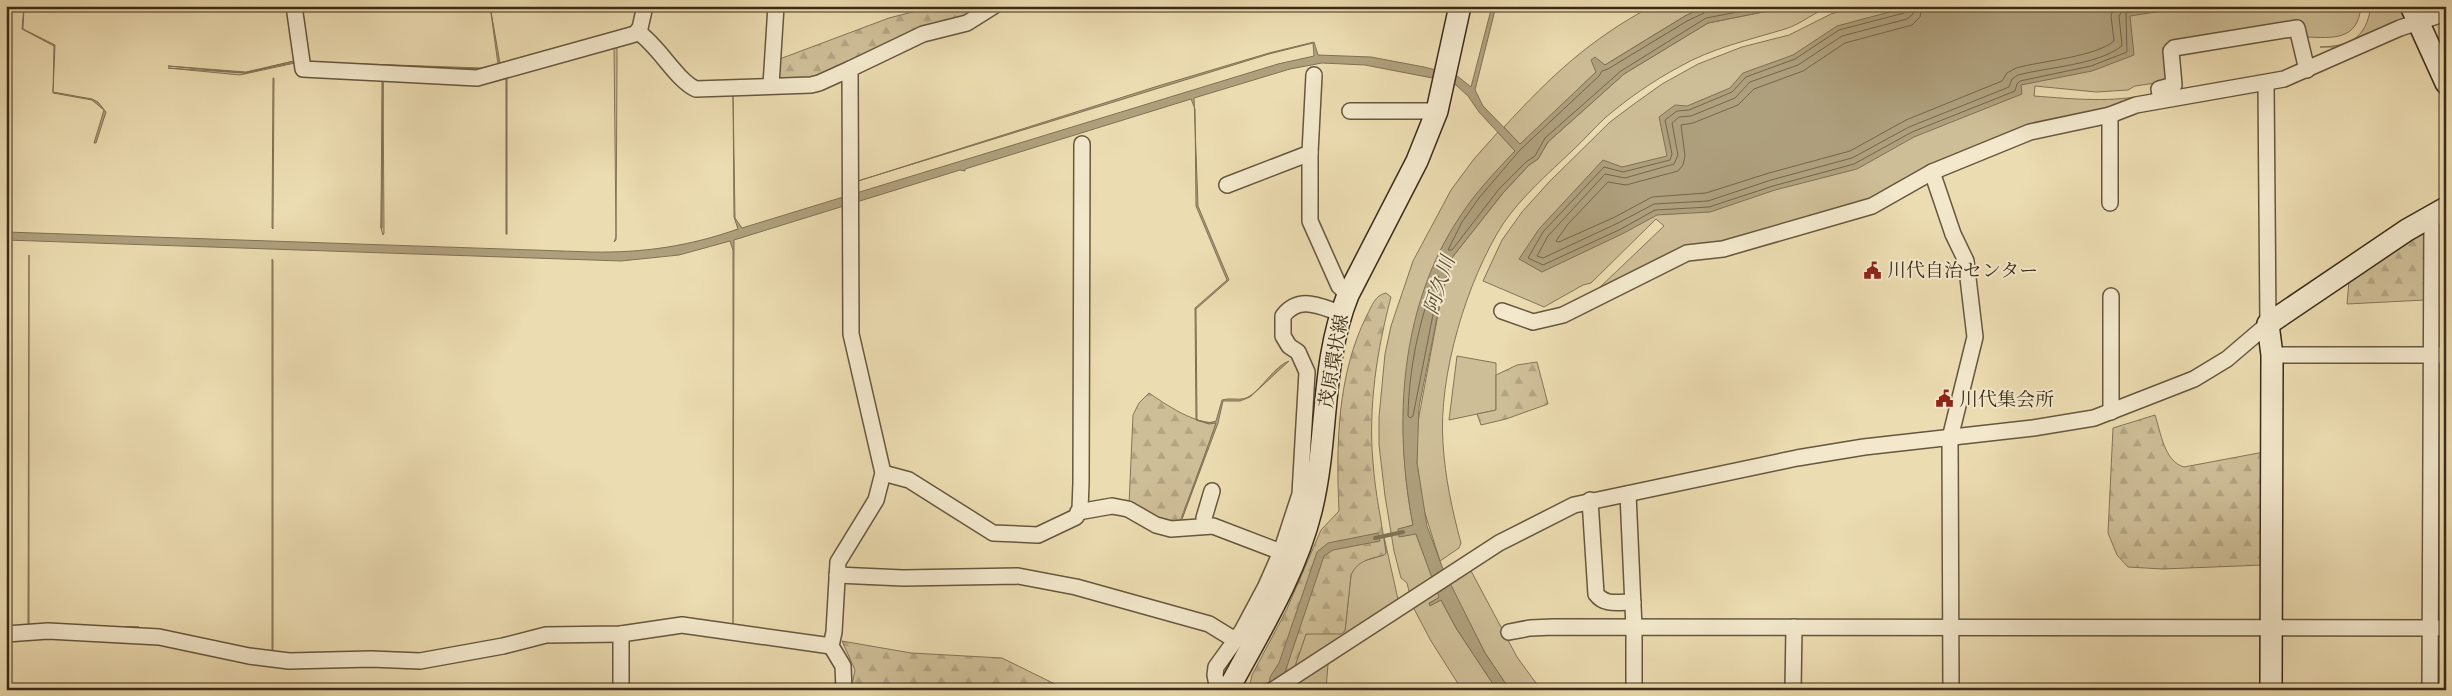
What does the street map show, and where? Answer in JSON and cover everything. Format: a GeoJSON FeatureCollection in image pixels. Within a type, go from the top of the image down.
{"type":"FeatureCollection","features":[{"type":"Feature","properties":{"kind":"main road","name":"茂原環状線"},"geometry":{"type":"LineString","coordinates":[[1228,690],[1243,643],[1294,563],[1311,511],[1317,482],[1326,379],[1344,304],[1416,161],[1437,111],[1460,6]]}},
{"type":"Feature","properties":{"kind":"main road"},"geometry":{"type":"LineString","coordinates":[[2414,14],[2446,83]]}},
{"type":"Feature","properties":{"kind":"main road"},"geometry":{"type":"LineString","coordinates":[[2271,690],[2272,354],[2268,324],[2439,212]]}},
{"type":"Feature","properties":{"kind":"street"},"geometry":{"type":"LineString","coordinates":[[294,6],[303,69],[309,70],[477,78],[622,39],[638,32]]}},
{"type":"Feature","properties":{"kind":"street"},"geometry":{"type":"LineString","coordinates":[[638,32],[645,6]]}},
{"type":"Feature","properties":{"kind":"street"},"geometry":{"type":"LineString","coordinates":[[771,85],[776,6]]}},
{"type":"Feature","properties":{"kind":"street"},"geometry":{"type":"LineString","coordinates":[[638,32],[653,44],[688,84],[696,89],[818,83],[922,34],[967,23],[994,6]]}},
{"type":"Feature","properties":{"kind":"street"},"geometry":{"type":"LineString","coordinates":[[1502,311],[1533,322],[1563,315],[1687,253],[1723,249],[1872,206],[1932,172],[2030,132],[2110,115],[2136,105],[2224,88],[2266,84],[2307,70],[2414,14],[2446,13]]}},
{"type":"Feature","properties":{"kind":"street"},"geometry":{"type":"LineString","coordinates":[[2161,100],[2159,89],[2174,85],[2171,51],[2174,48],[2297,28],[2307,70]]}},
{"type":"Feature","properties":{"kind":"street"},"geometry":{"type":"LineString","coordinates":[[844,690],[843,666],[831,646],[834,632],[837,575],[841,555],[876,500],[883,473],[852,340],[850,69]]}},
{"type":"Feature","properties":{"kind":"street"},"geometry":{"type":"LineString","coordinates":[[1218,690],[1215,675],[1216,667],[1243,643],[1248,620],[1282,552],[1300,494],[1308,384],[1303,360],[1283,336],[1283,316],[1296,304],[1344,304],[1339,286],[1310,221],[1310,152],[1314,75]]}},
{"type":"Feature","properties":{"kind":"street"},"geometry":{"type":"LineString","coordinates":[[1273,690],[1499,542],[1559,510],[1590,500],[1628,494],[1798,458],[2073,422],[2111,412],[2194,379],[2227,359],[2268,324],[2266,84]]}},
{"type":"Feature","properties":{"kind":"street"},"geometry":{"type":"LineString","coordinates":[[1350,110],[1437,111]]}},
{"type":"Feature","properties":{"kind":"street"},"geometry":{"type":"LineString","coordinates":[[2110,115],[2110,203]]}},
{"type":"Feature","properties":{"kind":"street"},"geometry":{"type":"LineString","coordinates":[[883,473],[909,480],[992,533],[1012,536],[1038,535],[1076,517],[1081,483],[1082,144]]}},
{"type":"Feature","properties":{"kind":"street"},"geometry":{"type":"LineString","coordinates":[[1227,185],[1310,152]]}},
{"type":"Feature","properties":{"kind":"street"},"geometry":{"type":"LineString","coordinates":[[1932,172],[1953,234],[1966,261],[1974,312],[1975,337],[1950,438],[1951,690]]}},
{"type":"Feature","properties":{"kind":"street"},"geometry":{"type":"LineString","coordinates":[[2430,690],[2430,355],[2439,212]]}},
{"type":"Feature","properties":{"kind":"street"},"geometry":{"type":"LineString","coordinates":[[2111,296],[2111,412]]}},
{"type":"Feature","properties":{"kind":"street"},"geometry":{"type":"LineString","coordinates":[[2272,354],[2446,355]]}},
{"type":"Feature","properties":{"kind":"street"},"geometry":{"type":"LineString","coordinates":[[1205,525],[1204,518],[1212,491]]}},
{"type":"Feature","properties":{"kind":"street"},"geometry":{"type":"LineString","coordinates":[[1628,494],[1634,628],[1634,690]]}},
{"type":"Feature","properties":{"kind":"street"},"geometry":{"type":"LineString","coordinates":[[1590,500],[1596,594],[1600,599],[1607,602],[1633,602]]}},
{"type":"Feature","properties":{"kind":"street"},"geometry":{"type":"LineString","coordinates":[[1078,512],[1112,506],[1128,509],[1156,525],[1171,529],[1205,525],[1213,526],[1282,552]]}},
{"type":"Feature","properties":{"kind":"street"},"geometry":{"type":"LineString","coordinates":[[837,575],[903,578],[1018,576],[1076,587],[1209,624],[1243,643]]}},
{"type":"Feature","properties":{"kind":"street"},"geometry":{"type":"LineString","coordinates":[[6,634],[48,631],[152,637],[277,660],[371,659],[410,661],[467,653],[546,634],[621,634],[682,624],[831,646]]}},
{"type":"Feature","properties":{"kind":"street"},"geometry":{"type":"LineString","coordinates":[[1509,632],[1530,628],[1554,627],[2446,628]]}},
{"type":"Feature","properties":{"kind":"street"},"geometry":{"type":"LineString","coordinates":[[1793,690],[1794,627]]}},
{"type":"Feature","properties":{"kind":"street"},"geometry":{"type":"LineString","coordinates":[[621,634],[621,690]]}},
{"type":"Feature","properties":{"kind":"green space"},"geometry":{"type":"Polygon","coordinates":[[[936,6],[984,6],[952,25],[847,66],[802,81],[778,79],[777,60],[889,18],[936,6]]]}},
{"type":"Feature","properties":{"kind":"green space"},"geometry":{"type":"Polygon","coordinates":[[[1652,6],[1706,6],[1685,16],[1605,65],[1595,58],[1592,61],[1596,72],[1520,145],[1504,127],[1522,108],[1572,60],[1609,32],[1652,6]]]}},
{"type":"Feature","properties":{"kind":"green space"},"geometry":{"type":"Polygon","coordinates":[[[1793,6],[1832,6],[1791,27],[1731,45],[1692,60],[1650,84],[1601,122],[1545,176],[1503,224],[1478,272],[1467,300],[1450,359],[1445,388],[1443,443],[1449,493],[1461,543],[1459,548],[1440,561],[1423,507],[1417,463],[1417,427],[1441,298],[1451,259],[1503,193],[1529,165],[1538,159],[1548,142],[1624,74],[1708,23],[1793,6]]]}},
{"type":"Feature","properties":{"kind":"green space"},"geometry":{"type":"Polygon","coordinates":[[[1858,6],[2361,6],[2355,26],[2342,35],[2334,37],[2306,37],[2303,22],[2166,44],[2169,81],[2135,86],[2128,90],[2096,92],[2035,86],[2034,96],[2093,100],[2122,99],[2152,94],[2103,110],[1871,199],[1719,242],[1597,290],[1664,226],[1656,219],[1591,283],[1583,285],[1544,307],[1483,281],[1502,240],[1522,212],[1549,182],[1610,122],[1634,104],[1662,84],[1698,64],[1742,47],[1789,35],[1831,14],[1858,6]]]}},
{"type":"Feature","properties":{"kind":"green space"},"geometry":{"type":"Polygon","coordinates":[[[2371,6],[2404,6],[2409,18],[2399,20],[2343,47],[2320,47],[2340,45],[2355,38],[2365,26],[2371,6]]]}},
{"type":"Feature","properties":{"kind":"green space"},"geometry":{"type":"Polygon","coordinates":[[[614,44],[617,45],[617,66],[616,240],[614,242],[616,237],[614,44]]]}},
{"type":"Feature","properties":{"kind":"green space"},"geometry":{"type":"Polygon","coordinates":[[[295,62],[240,75],[168,68],[245,73],[295,62]]]}},
{"type":"Feature","properties":{"kind":"green space"},"geometry":{"type":"Polygon","coordinates":[[[383,79],[384,233],[383,235],[381,228],[383,79]]]}},
{"type":"Feature","properties":{"kind":"green space"},"geometry":{"type":"Polygon","coordinates":[[[1498,132],[1515,151],[1468,207],[1439,255],[1417,319],[1410,348],[1404,407],[1405,466],[1413,525],[1398,530],[1416,534],[1440,597],[1429,603],[1430,605],[1441,600],[1456,628],[1497,690],[1462,690],[1431,641],[1413,607],[1407,583],[1401,578],[1394,551],[1385,496],[1379,445],[1379,417],[1385,354],[1391,326],[1413,261],[1451,190],[1474,159],[1498,132]]]}},
{"type":"Feature","properties":{"kind":"green space"},"geometry":{"type":"Polygon","coordinates":[[[2446,218],[2446,350],[2437,350],[2438,222],[2446,218]]]}},
{"type":"Feature","properties":{"kind":"green space"},"geometry":{"type":"Polygon","coordinates":[[[2426,230],[2425,300],[2347,304],[2349,281],[2426,230]]]}},
{"type":"Feature","properties":{"kind":"green space"},"geometry":{"type":"Polygon","coordinates":[[[1386,293],[1391,297],[1375,379],[1372,441],[1374,474],[1386,553],[1361,563],[1351,575],[1345,631],[1341,634],[1306,634],[1295,666],[1270,682],[1249,688],[1252,675],[1286,611],[1321,530],[1339,511],[1339,436],[1344,386],[1357,338],[1367,315],[1376,298],[1386,293]]]}},
{"type":"Feature","properties":{"kind":"green space"},"geometry":{"type":"Polygon","coordinates":[[[1457,356],[1496,363],[1496,410],[1449,420],[1457,356]]]}},
{"type":"Feature","properties":{"kind":"green space"},"geometry":{"type":"Polygon","coordinates":[[[1537,362],[1548,404],[1506,419],[1481,425],[1477,414],[1496,410],[1496,375],[1517,365],[1537,362]]]}},
{"type":"Feature","properties":{"kind":"green space"},"geometry":{"type":"Polygon","coordinates":[[[1149,393],[1172,408],[1200,421],[1217,422],[1179,524],[1173,525],[1129,505],[1133,415],[1139,403],[1149,393]]]}},
{"type":"Feature","properties":{"kind":"green space"},"geometry":{"type":"Polygon","coordinates":[[[2155,415],[2164,446],[2172,459],[2184,467],[2264,452],[2263,565],[2163,569],[2128,567],[2117,555],[2108,533],[2113,428],[2155,415]]]}},
{"type":"Feature","properties":{"kind":"green space"},"geometry":{"type":"Polygon","coordinates":[[[1384,537],[1398,599],[1295,666],[1306,634],[1345,631],[1351,575],[1355,566],[1360,562],[1386,553],[1384,537]]]}},
{"type":"Feature","properties":{"kind":"green space"},"geometry":{"type":"Polygon","coordinates":[[[1470,569],[1517,657],[1541,690],[1510,690],[1485,653],[1449,583],[1470,569]]]}},
{"type":"Feature","properties":{"kind":"green space"},"geometry":{"type":"Polygon","coordinates":[[[842,641],[911,653],[1002,658],[1061,687],[1075,690],[851,690],[855,670],[842,641]]]}},
{"type":"Feature","properties":{"kind":"green space"},"geometry":{"type":"Polygon","coordinates":[[[1328,664],[1326,690],[1287,690],[1328,664]]]}},
{"type":"Feature","properties":{"kind":"water"},"geometry":{"type":"Polygon","coordinates":[[[24,6],[23,29],[55,45],[53,91],[54,46],[22,29],[24,6]]]}},
{"type":"Feature","properties":{"kind":"water"},"geometry":{"type":"Polygon","coordinates":[[[490,6],[500,63],[632,27],[482,69],[308,62],[481,68],[498,64],[490,6]]]}},
{"type":"Feature","properties":{"kind":"water","name":"阿久川"},"geometry":{"type":"Polygon","coordinates":[[[1492,6],[1496,6],[1475,90],[1483,106],[1520,144],[1596,72],[1591,60],[1595,57],[1605,65],[1685,16],[1706,6],[1793,6],[1708,23],[1624,74],[1548,142],[1538,159],[1529,165],[1503,193],[1451,259],[1441,298],[1419,407],[1417,463],[1427,526],[1443,569],[1485,653],[1510,690],[1497,690],[1456,628],[1441,600],[1430,606],[1429,604],[1439,597],[1416,534],[1399,537],[1398,529],[1413,525],[1403,447],[1403,407],[1406,367],[1413,327],[1424,289],[1439,253],[1459,218],[1478,191],[1515,151],[1479,112],[1468,96],[1456,85],[1448,81],[1365,65],[1322,63],[1290,69],[1194,98],[1194,107],[1191,99],[965,169],[965,171],[960,170],[734,240],[733,626],[733,250],[730,241],[679,255],[621,261],[6,240],[6,232],[592,252],[648,250],[702,240],[738,229],[734,217],[733,93],[735,218],[742,228],[1278,64],[1314,56],[1313,43],[1269,54],[858,181],[1158,86],[1269,53],[1314,42],[1318,55],[1371,57],[1424,67],[1456,75],[1471,87],[1492,6]]]}},
{"type":"Feature","properties":{"kind":"water"},"geometry":{"type":"Polygon","coordinates":[[[1912,6],[2194,6],[2130,16],[2134,55],[2092,71],[2021,85],[2022,94],[1914,137],[1857,169],[1775,190],[1710,212],[1657,215],[1542,272],[1519,259],[1539,229],[1603,160],[1622,167],[1667,156],[1659,117],[1675,105],[1687,106],[1730,88],[1743,73],[1793,55],[1837,26],[1912,6]]]}},
{"type":"Feature","properties":{"kind":"water"},"geometry":{"type":"Polygon","coordinates":[[[294,61],[245,73],[168,66],[246,72],[294,61]]]}},
{"type":"Feature","properties":{"kind":"water"},"geometry":{"type":"Polygon","coordinates":[[[507,77],[507,234],[506,234],[507,77]]]}},
{"type":"Feature","properties":{"kind":"water"},"geometry":{"type":"Polygon","coordinates":[[[274,78],[273,229],[272,228],[274,78]]]}},
{"type":"Feature","properties":{"kind":"water"},"geometry":{"type":"Polygon","coordinates":[[[382,79],[383,79],[381,228],[382,79]]]}},
{"type":"Feature","properties":{"kind":"water"},"geometry":{"type":"Polygon","coordinates":[[[53,92],[92,99],[98,102],[106,112],[96,143],[94,143],[104,110],[92,100],[53,92]]]}},
{"type":"Feature","properties":{"kind":"water"},"geometry":{"type":"Polygon","coordinates":[[[1195,131],[1198,206],[1229,280],[1196,309],[1197,420],[1209,423],[1216,421],[1222,400],[1247,398],[1279,367],[1289,361],[1250,397],[1240,401],[1223,401],[1218,423],[1182,519],[1216,423],[1209,424],[1196,420],[1195,308],[1227,280],[1196,206],[1195,131]]]}},
{"type":"Feature","properties":{"kind":"water"},"geometry":{"type":"Polygon","coordinates":[[[29,255],[29,625],[139,627],[28,625],[29,255]]]}},
{"type":"Feature","properties":{"kind":"water"},"geometry":{"type":"Polygon","coordinates":[[[273,260],[273,653],[272,653],[273,260]]]}},
{"type":"Feature","properties":{"kind":"water"},"geometry":{"type":"Polygon","coordinates":[[[1378,533],[1380,541],[1333,550],[1324,556],[1279,690],[1269,690],[1270,677],[1279,663],[1317,552],[1328,543],[1378,533]]]}},
{"type":"Feature","properties":{"kind":"waterway"},"geometry":{"type":"LineString","coordinates":[[1375,538],[1403,532]]}},
{"type":"Feature","properties":{"kind":"place","name":"川代自治センター"},"geometry":{"type":"Point","coordinates":[1873,270]}},
{"type":"Feature","properties":{"kind":"place","name":"川代集会所"},"geometry":{"type":"Point","coordinates":[1945,399]}}]}
